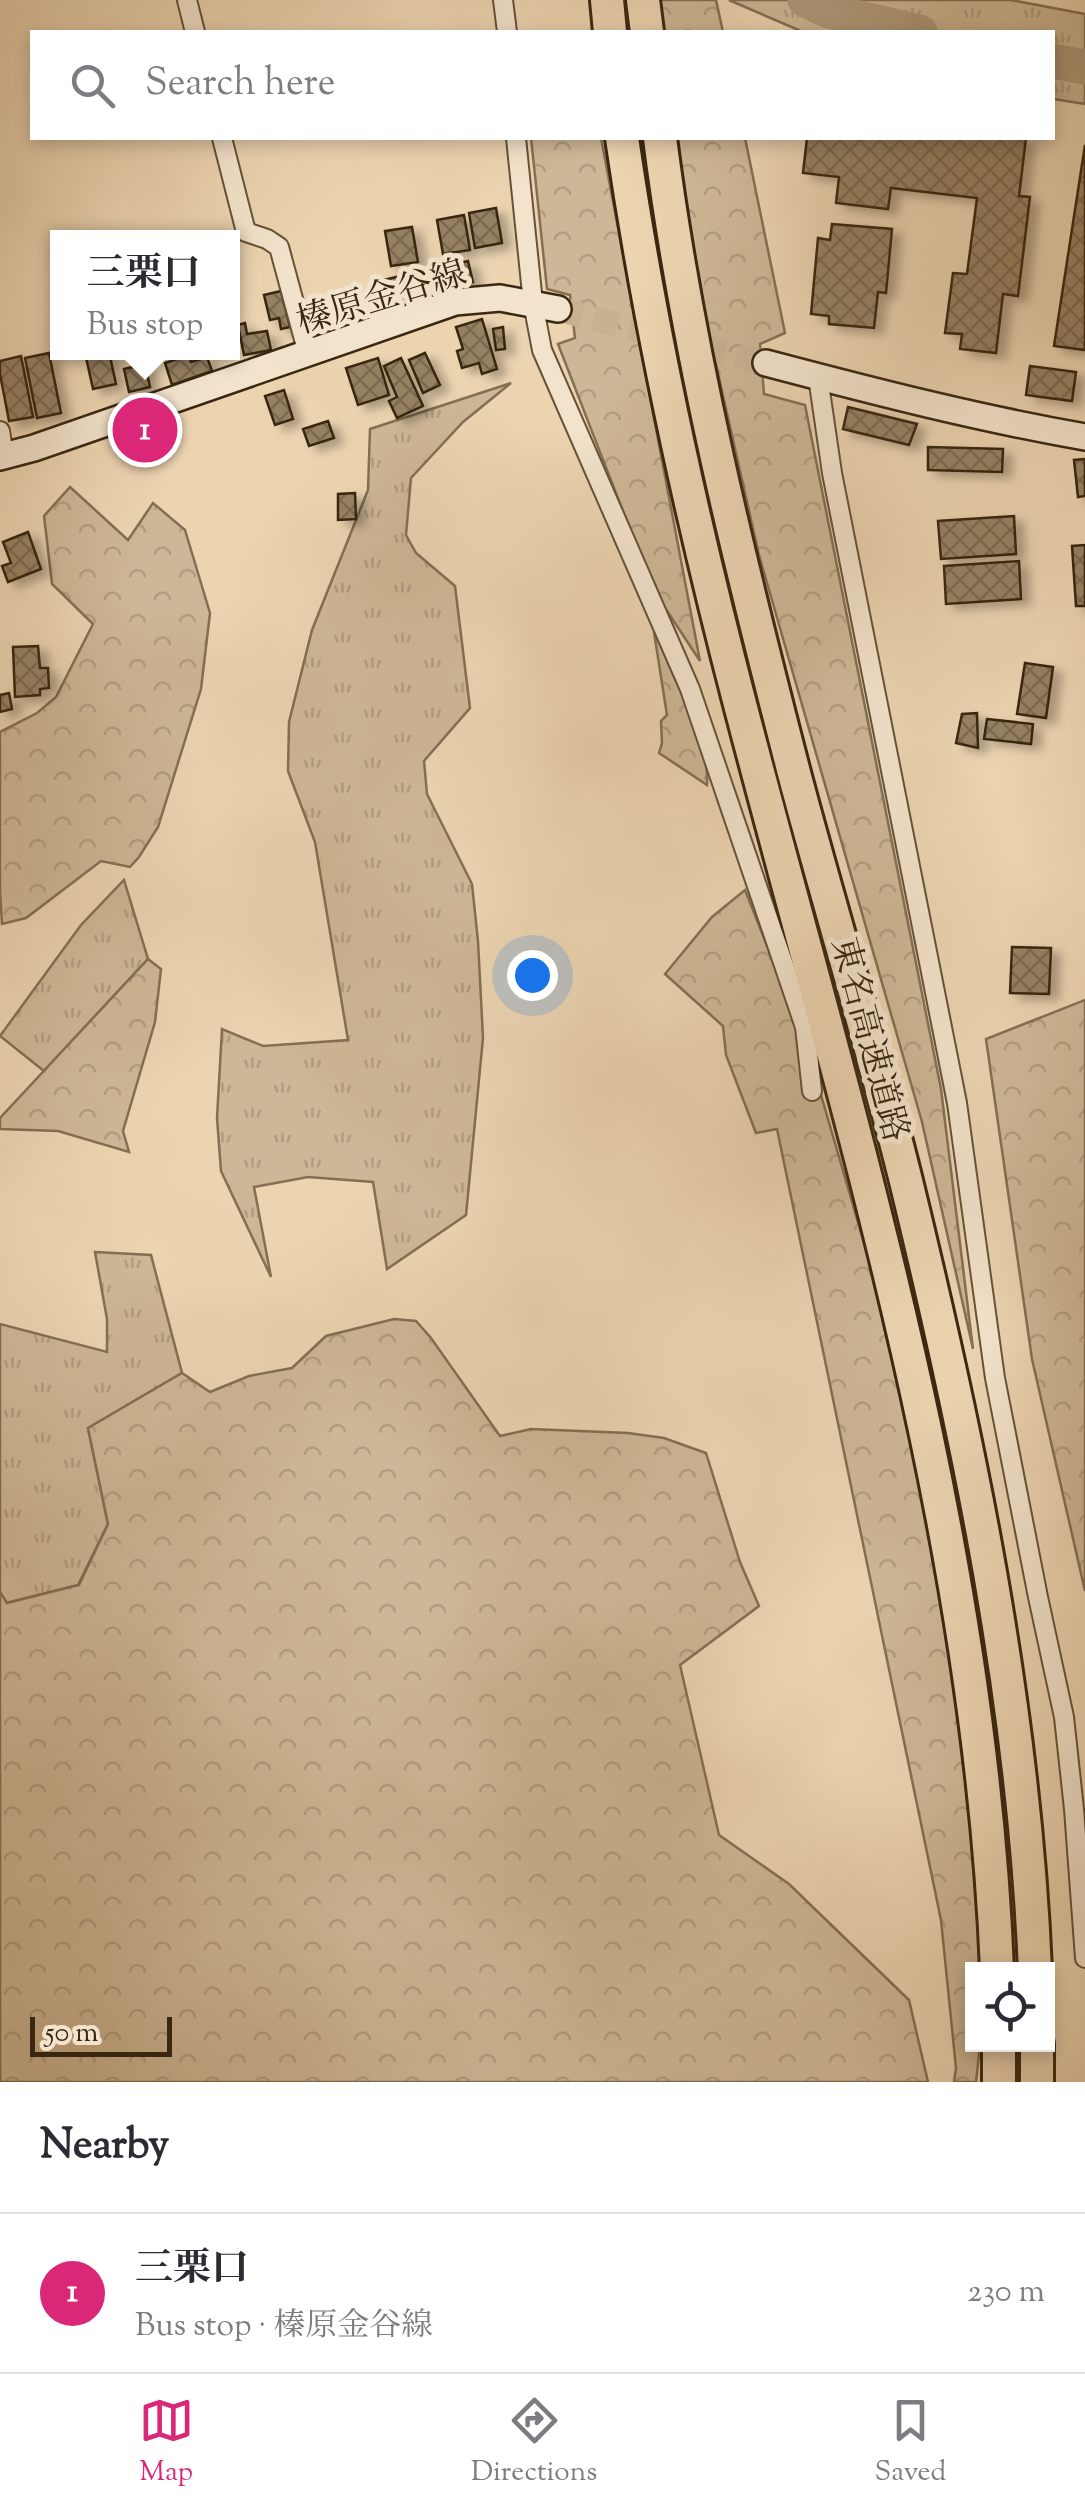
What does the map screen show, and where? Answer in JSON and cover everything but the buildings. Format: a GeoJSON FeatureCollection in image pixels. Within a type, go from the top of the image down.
{"type":"FeatureCollection","features":[{"type":"Feature","properties":{"kind":"highway","name":"東名高速道路"},"geometry":{"type":"LineString","coordinates":[[622,140],[638,250],[694,517],[875,1210],[936,1475],[977,1727],[997,1962]]}},
{"type":"Feature","properties":{"kind":"highway","name":"東名高速道路"},"geometry":{"type":"LineString","coordinates":[[660,140],[669,212],[714,441],[747,583],[794,773],[905,1178],[956,1398],[990,1565],[1018,1750],[1035,1962]]}},
{"type":"Feature","properties":{"kind":"highway"},"geometry":{"type":"LineString","coordinates":[[999,2052],[999,2082]]}},
{"type":"Feature","properties":{"kind":"highway"},"geometry":{"type":"LineString","coordinates":[[1036,2082],[1037,2052]]}},
{"type":"Feature","properties":{"kind":"main road","name":"榛原金谷線"},"geometry":{"type":"LineString","coordinates":[[1,448],[308,354],[455,302],[500,298],[545,306]]}},
{"type":"Feature","properties":{"kind":"main road"},"geometry":{"type":"LineString","coordinates":[[766,363],[987,418],[1085,437]]}},
{"type":"Feature","properties":{"kind":"street"},"geometry":{"type":"LineString","coordinates":[[187,0],[194,30]]}},
{"type":"Feature","properties":{"kind":"street"},"geometry":{"type":"LineString","coordinates":[[504,0],[506,30]]}},
{"type":"Feature","properties":{"kind":"street"},"geometry":{"type":"LineString","coordinates":[[223,140],[246,232],[267,238],[279,248],[308,354]]}},
{"type":"Feature","properties":{"kind":"street"},"geometry":{"type":"LineString","coordinates":[[516,140],[545,306],[542,350],[690,689],[805,1028],[812,1091]]}},
{"type":"Feature","properties":{"kind":"street"},"geometry":{"type":"LineString","coordinates":[[818,377],[832,473],[957,1103],[994,1378],[1064,1717],[1085,1958]]}},
{"type":"Feature","properties":{"kind":"green space"},"geometry":{"type":"Polygon","coordinates":[[[657,0],[716,0],[723,30],[661,30],[657,0]]]}},
{"type":"Feature","properties":{"kind":"green space"},"geometry":{"type":"Polygon","coordinates":[[[729,0],[1011,0],[1085,14],[1085,104],[1055,99],[1055,30],[798,30],[729,0]]]}},
{"type":"Feature","properties":{"kind":"green space"},"geometry":{"type":"Polygon","coordinates":[[[531,140],[601,140],[700,661],[654,591],[558,344],[575,338],[570,295],[547,289],[531,140]]]}},
{"type":"Feature","properties":{"kind":"green space"},"geometry":{"type":"Polygon","coordinates":[[[675,140],[745,140],[785,333],[760,344],[764,394],[805,405],[941,1089],[973,1349],[922,1122],[759,555],[691,254],[675,140]]]}},
{"type":"Feature","properties":{"kind":"green space"},"geometry":{"type":"Polygon","coordinates":[[[511,383],[463,422],[411,478],[406,535],[416,553],[455,586],[470,708],[424,761],[427,794],[472,884],[478,941],[483,1038],[466,1215],[387,1269],[373,1182],[308,1177],[254,1187],[271,1277],[221,1171],[217,1118],[222,1029],[263,1046],[348,1040],[315,842],[288,771],[289,722],[312,630],[368,490],[370,429],[511,383]]]}},
{"type":"Feature","properties":{"kind":"green space"},"geometry":{"type":"Polygon","coordinates":[[[70,487],[128,540],[153,503],[185,530],[210,613],[201,689],[158,827],[139,857],[130,867],[101,861],[26,918],[2,924],[0,732],[37,713],[56,697],[93,624],[52,584],[44,516],[70,487]]]}},
{"type":"Feature","properties":{"kind":"green space"},"geometry":{"type":"Polygon","coordinates":[[[654,632],[697,728],[707,785],[659,753],[661,721],[667,715],[654,632]]]}},
{"type":"Feature","properties":{"kind":"green space"},"geometry":{"type":"Polygon","coordinates":[[[124,880],[148,959],[44,1071],[0,1036],[81,925],[124,880]]]}},
{"type":"Feature","properties":{"kind":"green space"},"geometry":{"type":"Polygon","coordinates":[[[745,890],[807,1047],[878,1291],[958,1663],[982,1962],[965,1962],[965,2052],[979,2052],[976,2082],[954,2082],[956,2068],[941,1920],[777,1129],[756,1133],[726,1055],[723,1026],[665,974],[712,917],[745,890]]]}},
{"type":"Feature","properties":{"kind":"green space"},"geometry":{"type":"Polygon","coordinates":[[[148,959],[161,969],[155,1022],[123,1131],[129,1152],[58,1131],[0,1129],[0,1118],[148,959]]]}},
{"type":"Feature","properties":{"kind":"green space"},"geometry":{"type":"Polygon","coordinates":[[[1085,1000],[1085,1591],[1032,1359],[986,1039],[1085,1000]]]}},
{"type":"Feature","properties":{"kind":"green space"},"geometry":{"type":"Polygon","coordinates":[[[95,1252],[151,1255],[182,1373],[88,1428],[108,1524],[78,1585],[6,1603],[0,1592],[0,1324],[107,1352],[107,1319],[95,1252]]]}},
{"type":"Feature","properties":{"kind":"green space"},"geometry":{"type":"Polygon","coordinates":[[[394,1319],[416,1321],[500,1436],[531,1429],[628,1433],[664,1438],[706,1453],[740,1562],[759,1606],[680,1665],[719,1835],[789,1884],[909,2000],[928,2082],[0,2082],[0,1592],[7,1603],[79,1585],[108,1524],[88,1428],[182,1373],[210,1392],[249,1376],[292,1368],[326,1336],[394,1319]]]}},
{"type":"Feature","properties":{"kind":"waterway"},"geometry":{"type":"LineString","coordinates":[[805,0],[829,11],[911,30]]}},
{"type":"Feature","properties":{"kind":"waterway"},"geometry":{"type":"LineString","coordinates":[[1055,62],[1085,67]]}},
{"type":"Feature","properties":{"kind":"tunnel"},"geometry":{"type":"LineString","coordinates":[[558,309],[766,363]]}},
{"type":"Feature","properties":{"kind":"place","name":"三栗口"},"geometry":{"type":"Point","coordinates":[145,430]}}]}
